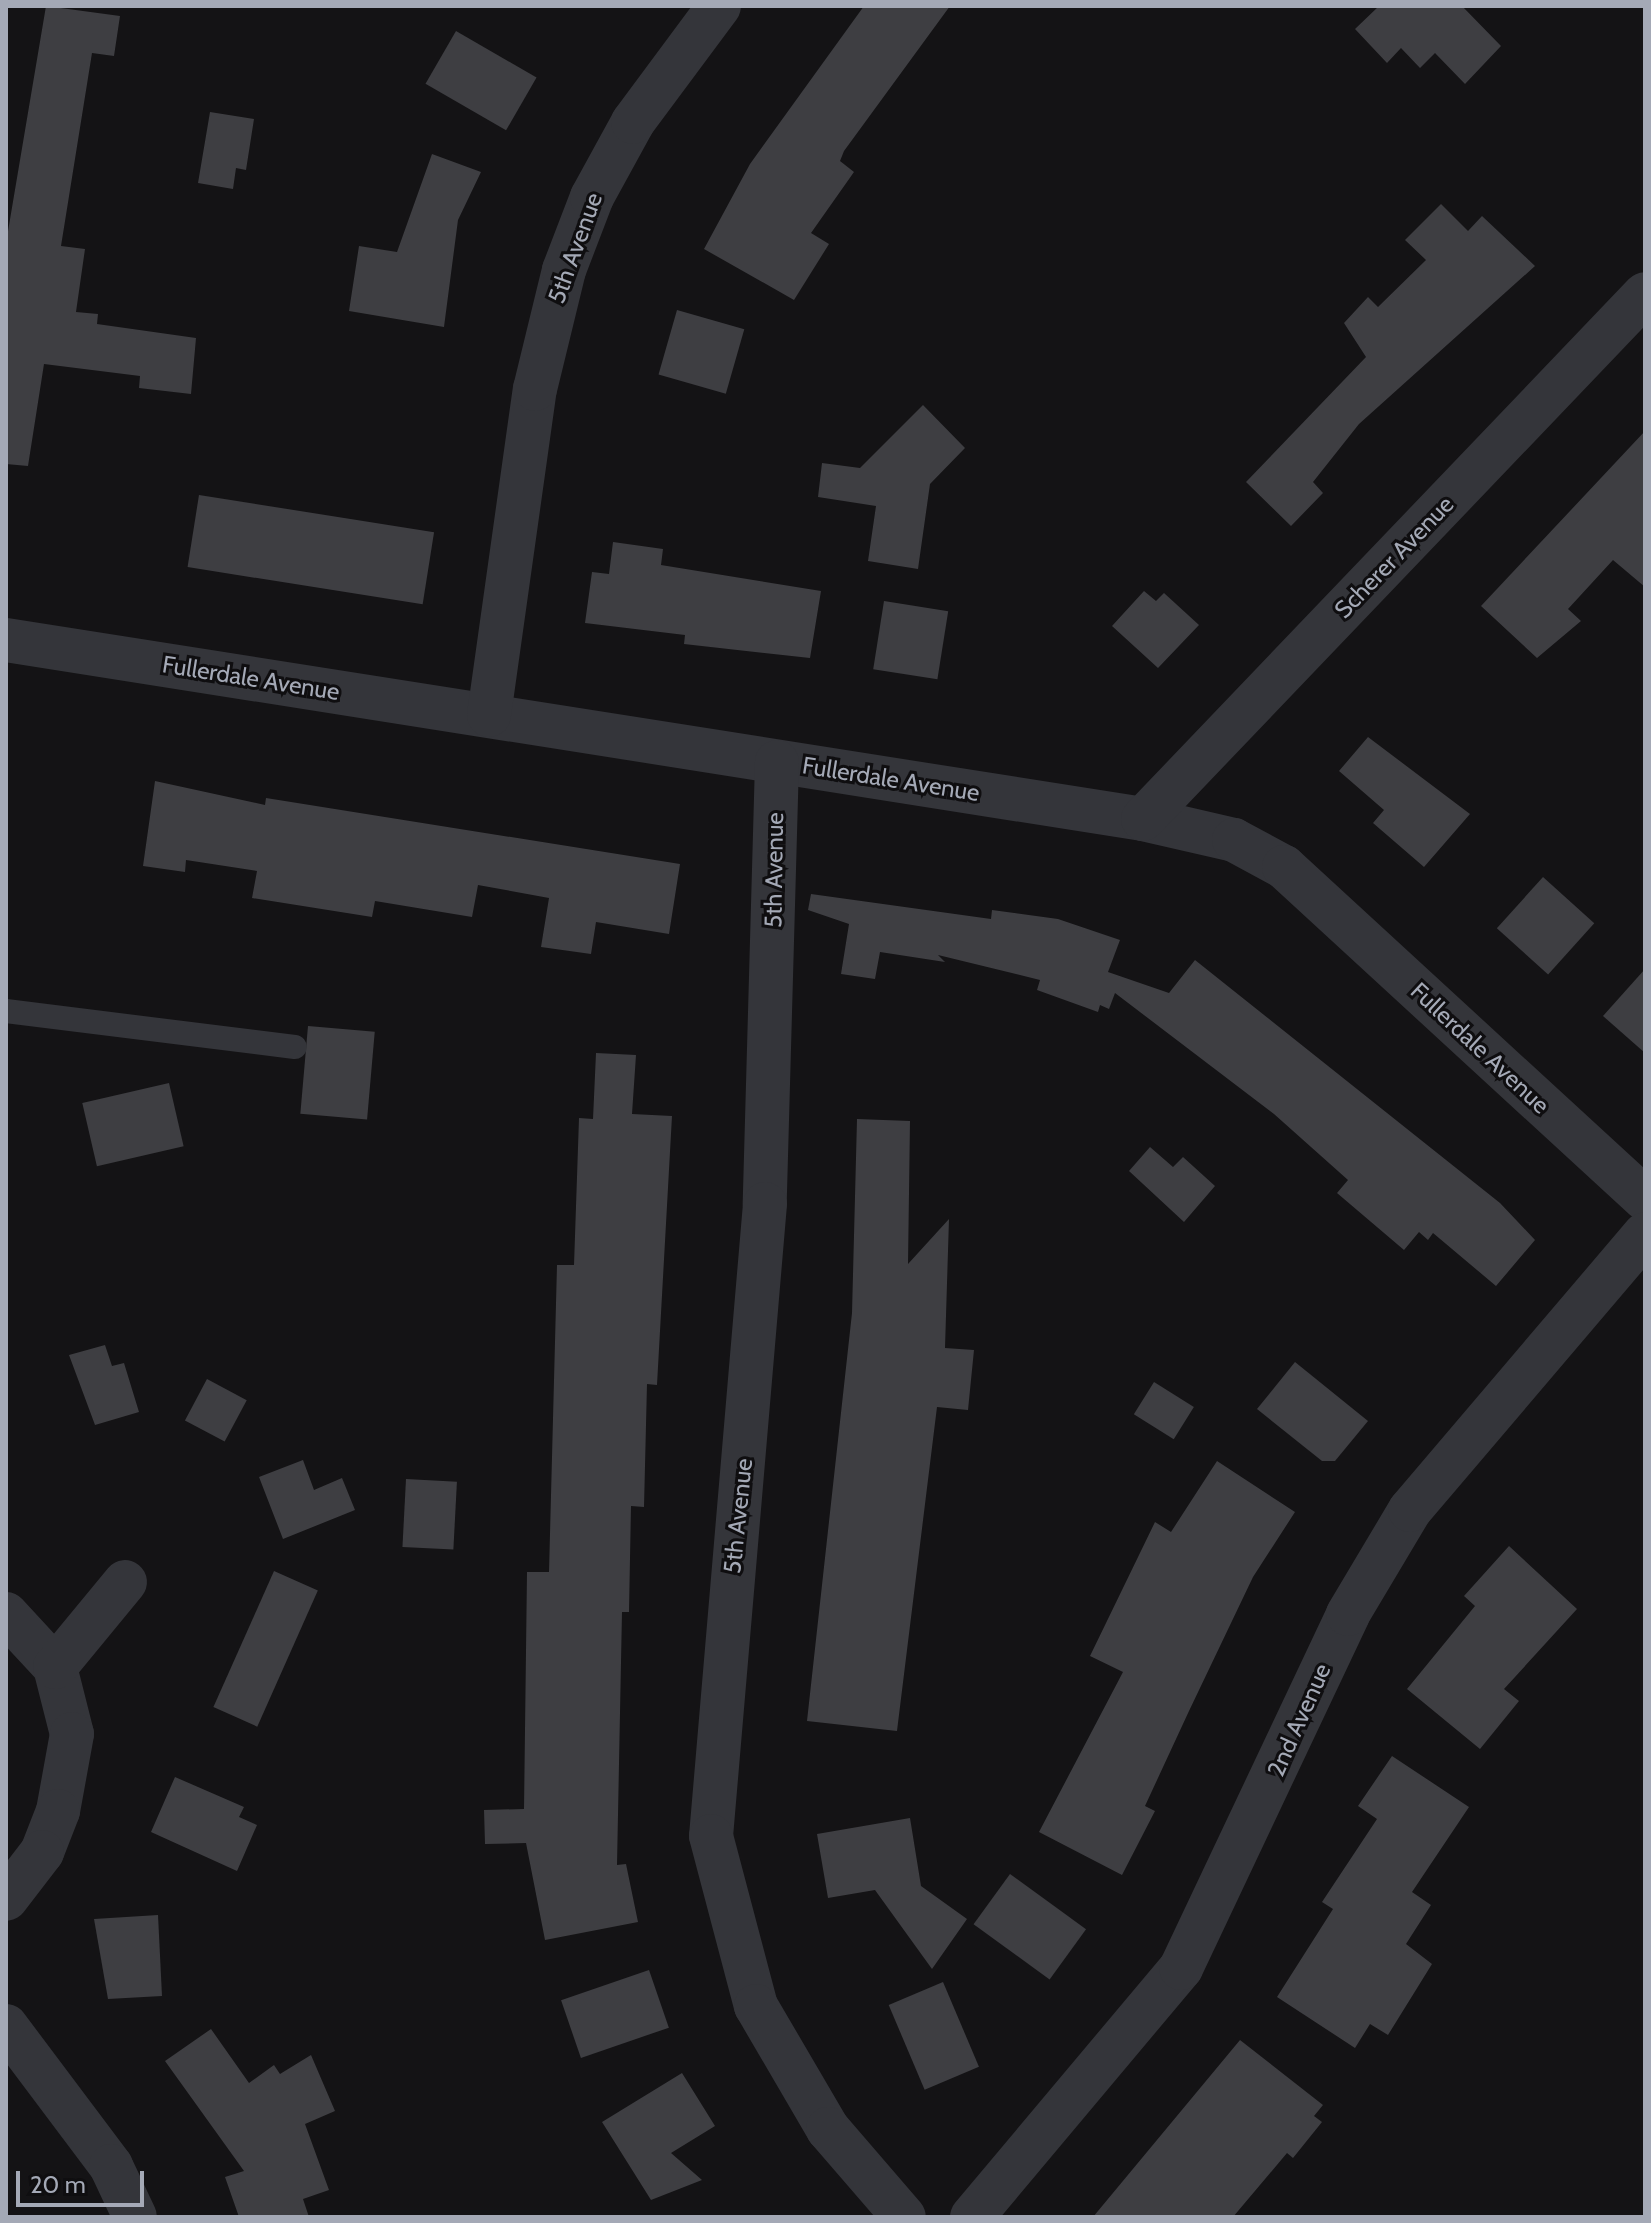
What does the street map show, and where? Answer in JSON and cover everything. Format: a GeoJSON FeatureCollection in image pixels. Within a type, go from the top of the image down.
{"type":"FeatureCollection","features":[{"type":"Feature","properties":{"kind":"street","name":"5th Avenue"},"geometry":{"type":"LineString","coordinates":[[489,715],[535,389],[564,270],[633,122],[719,6]]}},
{"type":"Feature","properties":{"kind":"street","name":"Scherer Avenue"},"geometry":{"type":"LineString","coordinates":[[1143,819],[1645,294]]}},
{"type":"Feature","properties":{"kind":"street","name":"Fullerdale Avenue"},"geometry":{"type":"LineString","coordinates":[[6,640],[1143,819],[1234,840],[1284,867],[1645,1199]]}},
{"type":"Feature","properties":{"kind":"street","name":"5th Avenue"},"geometry":{"type":"LineString","coordinates":[[777,762],[765,1204],[711,1836],[756,2006],[828,2129],[904,2217]]}},
{"type":"Feature","properties":{"kind":"street","name":"2nd Avenue"},"geometry":{"type":"LineString","coordinates":[[972,2217],[1181,1968],[1348,1614],[1410,1510],[1645,1234]]}},
{"type":"Feature","properties":{"kind":"street"},"geometry":{"type":"LineString","coordinates":[[55,1667],[125,1582]]}},
{"type":"Feature","properties":{"kind":"street"},"geometry":{"type":"LineString","coordinates":[[6,1614],[55,1667],[72,1734],[70,1772],[42,1852],[6,1899]]}},
{"type":"Feature","properties":{"kind":"street"},"geometry":{"type":"LineString","coordinates":[[6,2026],[111,2166],[135,2217]]}},
{"type":"Feature","properties":{"kind":"lane"},"geometry":{"type":"LineString","coordinates":[[6,1011],[295,1047]]}},
{"type":"Feature","properties":{"kind":"building"},"geometry":{"type":"Polygon","coordinates":[[[46,6],[120,16],[114,56],[92,53],[61,246],[85,249],[76,312],[98,314],[97,324],[196,338],[191,394],[139,388],[140,376],[44,364],[28,466],[6,464],[6,243],[46,6]]]}},
{"type":"Feature","properties":{"kind":"building"},"geometry":{"type":"Polygon","coordinates":[[[864,6],[950,6],[844,151],[840,161],[854,172],[811,233],[829,244],[794,300],[704,249],[750,164],[864,6]]]}},
{"type":"Feature","properties":{"kind":"building"},"geometry":{"type":"Polygon","coordinates":[[[1379,6],[1462,6],[1501,46],[1465,84],[1435,53],[1420,68],[1401,48],[1387,63],[1355,29],[1379,6]]]}},
{"type":"Feature","properties":{"kind":"building"},"geometry":{"type":"Polygon","coordinates":[[[456,31],[537,77],[506,130],[426,84],[456,31]]]}},
{"type":"Feature","properties":{"kind":"building"},"geometry":{"type":"Polygon","coordinates":[[[210,112],[254,119],[246,170],[236,168],[233,189],[198,183],[210,112]]]}},
{"type":"Feature","properties":{"kind":"building"},"geometry":{"type":"Polygon","coordinates":[[[432,154],[481,172],[458,220],[444,327],[349,311],[359,246],[397,252],[432,154]]]}},
{"type":"Feature","properties":{"kind":"building"},"geometry":{"type":"Polygon","coordinates":[[[1441,204],[1468,231],[1482,216],[1535,266],[1359,424],[1313,482],[1323,493],[1291,526],[1246,482],[1366,357],[1344,323],[1368,297],[1378,307],[1426,260],[1405,240],[1441,204]]]}},
{"type":"Feature","properties":{"kind":"building"},"geometry":{"type":"Polygon","coordinates":[[[677,310],[744,329],[726,394],[659,374],[677,310]]]}},
{"type":"Feature","properties":{"kind":"building"},"geometry":{"type":"Polygon","coordinates":[[[923,405],[965,448],[930,484],[918,569],[868,561],[876,506],[818,497],[822,463],[860,468],[923,405]]]}},
{"type":"Feature","properties":{"kind":"building"},"geometry":{"type":"Polygon","coordinates":[[[1645,431],[1645,587],[1613,560],[1568,609],[1581,621],[1537,658],[1481,606],[1645,431]]]}},
{"type":"Feature","properties":{"kind":"building"},"geometry":{"type":"Polygon","coordinates":[[[199,495],[434,532],[423,604],[188,567],[199,495]]]}},
{"type":"Feature","properties":{"kind":"building"},"geometry":{"type":"Polygon","coordinates":[[[613,542],[663,549],[661,565],[821,591],[810,658],[684,644],[685,635],[585,623],[592,572],[609,574],[613,542]]]}},
{"type":"Feature","properties":{"kind":"building"},"geometry":{"type":"Polygon","coordinates":[[[1144,591],[1156,601],[1164,593],[1199,625],[1158,668],[1112,626],[1144,591]]]}},
{"type":"Feature","properties":{"kind":"building"},"geometry":{"type":"Polygon","coordinates":[[[884,601],[948,611],[937,679],[873,669],[884,601]]]}},
{"type":"Feature","properties":{"kind":"building"},"geometry":{"type":"Polygon","coordinates":[[[1368,737],[1470,814],[1424,867],[1373,823],[1384,810],[1339,771],[1368,737]]]}},
{"type":"Feature","properties":{"kind":"building"},"geometry":{"type":"Polygon","coordinates":[[[155,781],[265,805],[266,798],[680,864],[669,934],[596,922],[591,954],[541,947],[549,898],[478,885],[472,917],[375,901],[372,917],[252,898],[257,871],[186,860],[185,872],[143,866],[155,781]]]}},
{"type":"Feature","properties":{"kind":"building"},"geometry":{"type":"Polygon","coordinates":[[[1543,877],[1594,923],[1548,974],[1497,928],[1543,877]]]}},
{"type":"Feature","properties":{"kind":"building"},"geometry":{"type":"Polygon","coordinates":[[[811,894],[991,919],[992,910],[1058,919],[1120,940],[1108,972],[1169,993],[1195,960],[1500,1203],[1535,1240],[1496,1286],[1433,1233],[1428,1240],[1419,1232],[1404,1250],[1337,1193],[1348,1180],[1274,1114],[1115,993],[1109,1009],[1100,1005],[1098,1012],[1037,990],[1040,980],[938,955],[945,962],[880,952],[875,979],[841,974],[849,924],[808,910],[811,894]]]}},
{"type":"Feature","properties":{"kind":"building"},"geometry":{"type":"Polygon","coordinates":[[[1645,969],[1645,1053],[1603,1016],[1645,969]]]}},
{"type":"Feature","properties":{"kind":"building"},"geometry":{"type":"Polygon","coordinates":[[[308,1026],[375,1032],[367,1120],[300,1114],[308,1026]]]}},
{"type":"Feature","properties":{"kind":"building"},"geometry":{"type":"Polygon","coordinates":[[[596,1053],[636,1055],[632,1114],[672,1116],[657,1385],[647,1384],[644,1507],[631,1506],[629,1612],[622,1612],[617,1865],[626,1864],[638,1922],[545,1940],[526,1843],[485,1844],[484,1810],[524,1809],[527,1572],[549,1572],[557,1265],[574,1265],[579,1118],[593,1119],[596,1053]]]}},
{"type":"Feature","properties":{"kind":"building"},"geometry":{"type":"Polygon","coordinates":[[[169,1083],[184,1146],[97,1166],[82,1103],[169,1083]]]}},
{"type":"Feature","properties":{"kind":"building"},"geometry":{"type":"Polygon","coordinates":[[[857,1119],[910,1121],[908,1264],[949,1219],[945,1348],[974,1350],[968,1410],[937,1407],[897,1731],[807,1721],[852,1313],[857,1119]]]}},
{"type":"Feature","properties":{"kind":"building"},"geometry":{"type":"Polygon","coordinates":[[[1150,1147],[1173,1167],[1183,1157],[1215,1186],[1184,1222],[1129,1171],[1150,1147]]]}},
{"type":"Feature","properties":{"kind":"building"},"geometry":{"type":"Polygon","coordinates":[[[105,1345],[112,1366],[124,1363],[139,1412],[95,1425],[69,1355],[105,1345]]]}},
{"type":"Feature","properties":{"kind":"building"},"geometry":{"type":"Polygon","coordinates":[[[1295,1362],[1368,1421],[1335,1461],[1322,1461],[1257,1409],[1295,1362]]]}},
{"type":"Feature","properties":{"kind":"building"},"geometry":{"type":"Polygon","coordinates":[[[207,1379],[247,1400],[225,1442],[185,1420],[207,1379]]]}},
{"type":"Feature","properties":{"kind":"building"},"geometry":{"type":"Polygon","coordinates":[[[1154,1382],[1194,1407],[1174,1439],[1134,1414],[1154,1382]]]}},
{"type":"Feature","properties":{"kind":"building"},"geometry":{"type":"Polygon","coordinates":[[[303,1460],[314,1490],[342,1478],[355,1510],[283,1539],[259,1477],[303,1460]]]}},
{"type":"Feature","properties":{"kind":"building"},"geometry":{"type":"Polygon","coordinates":[[[1217,1461],[1295,1512],[1253,1577],[1189,1711],[1145,1806],[1155,1811],[1122,1875],[1039,1832],[1123,1672],[1090,1656],[1155,1522],[1171,1532],[1217,1461]]]}},
{"type":"Feature","properties":{"kind":"building"},"geometry":{"type":"Polygon","coordinates":[[[406,1479],[457,1482],[453,1550],[402,1547],[406,1479]]]}},
{"type":"Feature","properties":{"kind":"building"},"geometry":{"type":"Polygon","coordinates":[[[1509,1546],[1577,1609],[1504,1689],[1519,1701],[1480,1749],[1407,1689],[1475,1606],[1464,1596],[1509,1546]]]}},
{"type":"Feature","properties":{"kind":"building"},"geometry":{"type":"Polygon","coordinates":[[[274,1571],[318,1591],[257,1727],[213,1707],[274,1571]]]}},
{"type":"Feature","properties":{"kind":"building"},"geometry":{"type":"Polygon","coordinates":[[[1392,1756],[1469,1807],[1412,1892],[1431,1905],[1406,1944],[1432,1964],[1388,2035],[1370,2024],[1355,2048],[1277,1997],[1333,1909],[1322,1902],[1377,1819],[1358,1806],[1392,1756]]]}},
{"type":"Feature","properties":{"kind":"building"},"geometry":{"type":"Polygon","coordinates":[[[175,1777],[244,1807],[239,1817],[257,1825],[237,1871],[151,1832],[175,1777]]]}},
{"type":"Feature","properties":{"kind":"building"},"geometry":{"type":"Polygon","coordinates":[[[910,1818],[921,1886],[967,1919],[932,1969],[875,1890],[828,1898],[817,1834],[910,1818]]]}},
{"type":"Feature","properties":{"kind":"building"},"geometry":{"type":"Polygon","coordinates":[[[1010,1874],[1086,1929],[1050,1979],[974,1924],[1010,1874]]]}},
{"type":"Feature","properties":{"kind":"building"},"geometry":{"type":"Polygon","coordinates":[[[158,1915],[162,1996],[108,1999],[94,1919],[158,1915]]]}},
{"type":"Feature","properties":{"kind":"building"},"geometry":{"type":"Polygon","coordinates":[[[649,1970],[669,2028],[581,2058],[561,2000],[649,1970]]]}},
{"type":"Feature","properties":{"kind":"building"},"geometry":{"type":"Polygon","coordinates":[[[943,1982],[979,2067],[925,2090],[889,2005],[943,1982]]]}},
{"type":"Feature","properties":{"kind":"building"},"geometry":{"type":"Polygon","coordinates":[[[211,2029],[249,2083],[274,2065],[280,2074],[311,2055],[335,2111],[305,2124],[329,2190],[303,2199],[309,2217],[239,2217],[225,2177],[244,2171],[165,2061],[211,2029]]]}},
{"type":"Feature","properties":{"kind":"building"},"geometry":{"type":"Polygon","coordinates":[[[1240,2040],[1323,2105],[1314,2116],[1322,2122],[1293,2158],[1287,2153],[1233,2217],[1093,2217],[1240,2040]]]}},
{"type":"Feature","properties":{"kind":"building"},"geometry":{"type":"Polygon","coordinates":[[[682,2073],[715,2126],[671,2153],[702,2180],[651,2200],[602,2122],[682,2073]]]}}]}
